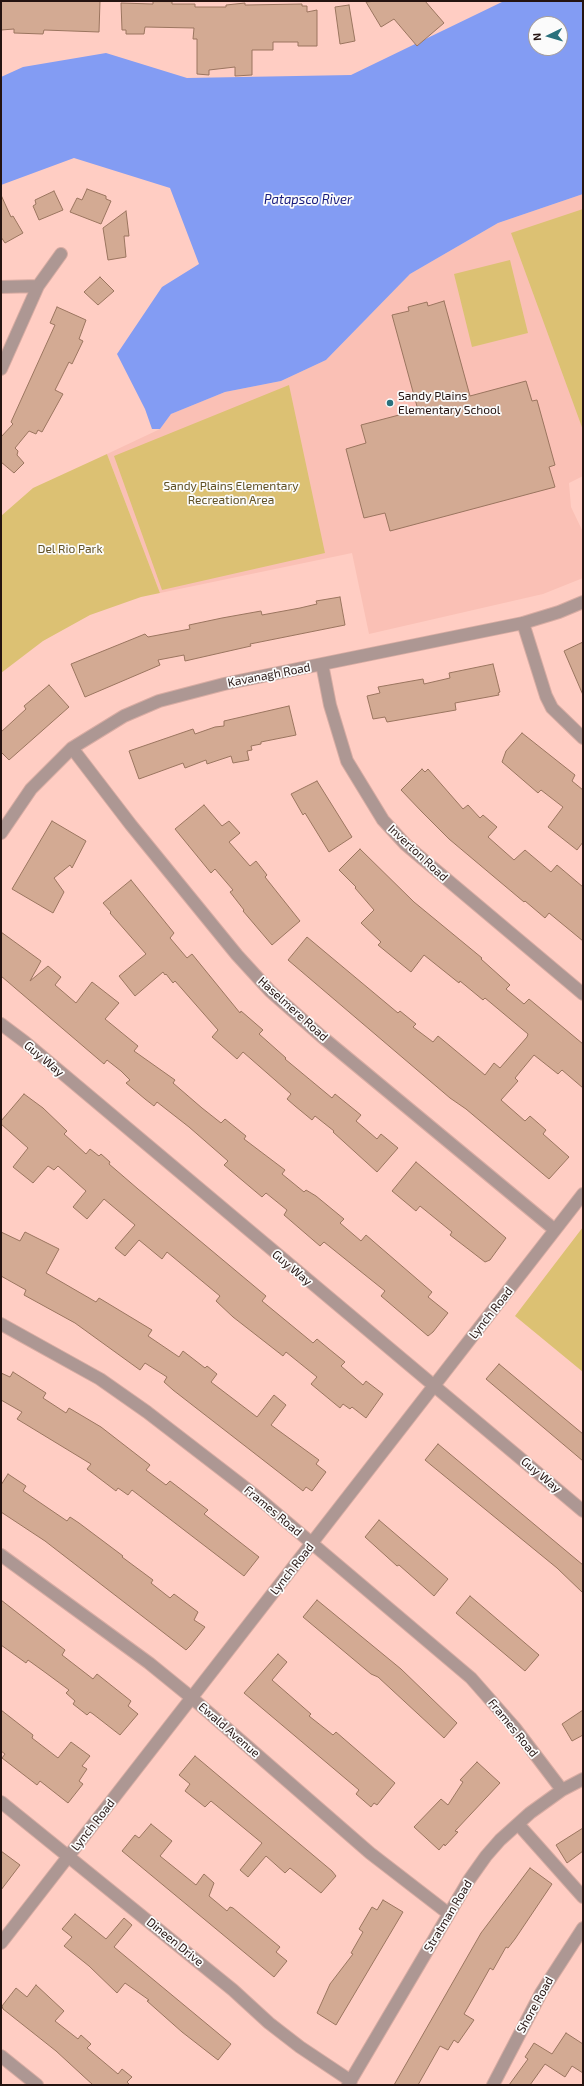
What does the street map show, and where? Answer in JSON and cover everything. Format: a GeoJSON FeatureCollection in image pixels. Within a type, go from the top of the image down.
{"type":"FeatureCollection","features":[{"type":"Feature","properties":{"kind":"street"},"geometry":{"type":"LineString","coordinates":[[1,369],[38,286],[61,254]]}},
{"type":"Feature","properties":{"kind":"street"},"geometry":{"type":"LineString","coordinates":[[1,287],[38,286]]}},
{"type":"Feature","properties":{"kind":"street","name":"Kavanagh Road"},"geometry":{"type":"LineString","coordinates":[[1,832],[31,789],[72,748],[124,716],[159,701],[224,684],[523,623],[559,612],[583,602]]}},
{"type":"Feature","properties":{"kind":"street"},"geometry":{"type":"LineString","coordinates":[[523,623],[546,696],[552,708],[583,738]]}},
{"type":"Feature","properties":{"kind":"street","name":"Inverton Road"},"geometry":{"type":"LineString","coordinates":[[322,664],[330,705],[347,761],[383,820],[406,845],[583,994]]}},
{"type":"Feature","properties":{"kind":"street","name":"Haselmere Road"},"geometry":{"type":"LineString","coordinates":[[72,748],[131,825],[237,955],[270,991],[321,1036],[556,1230]]}},
{"type":"Feature","properties":{"kind":"street","name":"Guy Way"},"geometry":{"type":"LineString","coordinates":[[1,1024],[25,1042],[583,1511]]}},
{"type":"Feature","properties":{"kind":"street","name":"Lynch Road"},"geometry":{"type":"LineString","coordinates":[[1,1943],[583,1194]]}},
{"type":"Feature","properties":{"kind":"street","name":"Frames Road"},"geometry":{"type":"LineString","coordinates":[[1,1324],[100,1379],[147,1412],[256,1496],[471,1678],[515,1728],[562,1790]]}},
{"type":"Feature","properties":{"kind":"street","name":"Ewald Avenue"},"geometry":{"type":"LineString","coordinates":[[1,1555],[149,1663],[192,1698],[370,1852],[449,1914]]}},
{"type":"Feature","properties":{"kind":"street","name":"Stratman Road"},"geometry":{"type":"LineString","coordinates":[[349,2083],[469,1880],[486,1856],[500,1840],[518,1824],[562,1790],[583,1779]]}},
{"type":"Feature","properties":{"kind":"street","name":"Dineen Drive"},"geometry":{"type":"LineString","coordinates":[[1,1802],[233,1990],[270,2023],[349,2083]]}},
{"type":"Feature","properties":{"kind":"street"},"geometry":{"type":"LineString","coordinates":[[518,1824],[583,1897]]}},
{"type":"Feature","properties":{"kind":"street","name":"Shore Road"},"geometry":{"type":"LineString","coordinates":[[492,2085],[541,1993],[583,1928]]}},
{"type":"Feature","properties":{"kind":"street"},"geometry":{"type":"LineString","coordinates":[[1,2056],[37,2085]]}},
{"type":"Feature","properties":{"kind":"shaded area","name":"Sandy Plains Elementary School"},"geometry":{"type":"Polygon","coordinates":[[[583,194],[583,476],[569,483],[571,507],[583,532],[583,578],[543,594],[369,634],[352,553],[160,593],[107,454],[160,429],[171,414],[225,392],[281,381],[326,360],[410,274],[498,223],[583,194]]]}},
{"type":"Feature","properties":{"kind":"green space"},"geometry":{"type":"Polygon","coordinates":[[[583,209],[583,430],[511,233],[583,209]]]}},
{"type":"Feature","properties":{"kind":"green space"},"geometry":{"type":"Polygon","coordinates":[[[510,260],[528,333],[472,347],[454,274],[510,260]]]}},
{"type":"Feature","properties":{"kind":"green space","name":"Sandy Plains Elementary Recreation Area"},"geometry":{"type":"Polygon","coordinates":[[[289,385],[325,553],[162,590],[114,456],[289,385]]]}},
{"type":"Feature","properties":{"kind":"green space","name":"Del Rio Park"},"geometry":{"type":"Polygon","coordinates":[[[107,454],[160,593],[141,597],[90,615],[43,641],[1,673],[1,516],[33,488],[107,454]]]}},
{"type":"Feature","properties":{"kind":"green space"},"geometry":{"type":"Polygon","coordinates":[[[583,1227],[583,1372],[515,1316],[583,1227]]]}},
{"type":"Feature","properties":{"kind":"water","name":"Patapsco River"},"geometry":{"type":"Polygon","coordinates":[[[504,1],[583,1],[583,194],[498,223],[410,274],[326,360],[281,381],[225,392],[171,414],[160,429],[152,429],[145,409],[117,354],[162,287],[199,264],[170,188],[74,158],[1,185],[1,77],[23,67],[106,53],[187,78],[351,75],[504,1]]]}},
{"type":"Feature","properties":{"kind":"building"},"geometry":{"type":"Polygon","coordinates":[[[1,1],[100,1],[99,32],[44,30],[43,34],[14,33],[14,29],[1,30],[1,1]]]}},
{"type":"Feature","properties":{"kind":"building"},"geometry":{"type":"Polygon","coordinates":[[[153,1],[172,1],[172,4],[195,4],[195,7],[226,7],[226,5],[245,3],[245,5],[302,4],[302,6],[307,6],[307,12],[317,10],[317,46],[298,46],[298,42],[273,42],[273,50],[252,50],[252,75],[235,76],[235,67],[209,70],[209,75],[197,74],[197,39],[193,39],[194,28],[145,27],[144,34],[126,34],[126,30],[122,30],[121,3],[153,4],[153,1]]]}},
{"type":"Feature","properties":{"kind":"building"},"geometry":{"type":"Polygon","coordinates":[[[425,1],[444,23],[417,46],[394,19],[381,27],[366,2],[425,1]]]}},
{"type":"Feature","properties":{"kind":"building"},"geometry":{"type":"Polygon","coordinates":[[[349,5],[355,41],[340,44],[335,7],[349,5]]]}},
{"type":"Feature","properties":{"kind":"building"},"geometry":{"type":"Polygon","coordinates":[[[87,189],[106,196],[106,199],[111,201],[101,224],[70,212],[77,198],[82,200],[87,189]]]}},
{"type":"Feature","properties":{"kind":"building"},"geometry":{"type":"Polygon","coordinates":[[[54,191],[63,210],[39,220],[33,206],[36,204],[35,200],[54,191]]]}},
{"type":"Feature","properties":{"kind":"building"},"geometry":{"type":"Polygon","coordinates":[[[1,195],[11,217],[13,216],[23,233],[5,243],[1,237],[1,195]]]}},
{"type":"Feature","properties":{"kind":"building"},"geometry":{"type":"Polygon","coordinates":[[[126,211],[129,236],[124,236],[126,257],[108,260],[103,228],[126,211]]]}},
{"type":"Feature","properties":{"kind":"building"},"geometry":{"type":"Polygon","coordinates":[[[100,277],[114,291],[98,305],[84,292],[100,277]]]}},
{"type":"Feature","properties":{"kind":"building"},"geometry":{"type":"Polygon","coordinates":[[[444,301],[470,396],[526,381],[532,401],[537,400],[555,465],[549,467],[555,487],[390,531],[385,513],[364,518],[346,449],[366,443],[361,425],[418,410],[392,315],[409,311],[408,307],[427,302],[428,306],[444,301]]]}},
{"type":"Feature","properties":{"kind":"building"},"geometry":{"type":"Polygon","coordinates":[[[57,307],[86,320],[79,339],[83,341],[72,364],[69,362],[55,390],[63,394],[42,432],[38,430],[36,434],[29,431],[15,448],[18,451],[17,455],[24,463],[14,473],[1,462],[1,437],[13,424],[11,422],[55,325],[50,323],[57,307]]]}},
{"type":"Feature","properties":{"kind":"building"},"geometry":{"type":"Polygon","coordinates":[[[340,597],[345,625],[250,644],[251,646],[185,661],[184,655],[158,660],[160,665],[85,697],[71,664],[145,634],[148,637],[190,629],[189,625],[222,618],[261,611],[262,615],[300,608],[317,604],[316,601],[340,597]]]}},
{"type":"Feature","properties":{"kind":"building"},"geometry":{"type":"Polygon","coordinates":[[[583,642],[583,695],[564,651],[583,642]]]}},
{"type":"Feature","properties":{"kind":"building"},"geometry":{"type":"Polygon","coordinates":[[[493,664],[500,692],[498,693],[499,695],[455,703],[456,710],[387,722],[385,717],[373,719],[367,696],[380,693],[378,687],[423,679],[424,684],[450,678],[449,673],[493,664]]]}},
{"type":"Feature","properties":{"kind":"building"},"geometry":{"type":"Polygon","coordinates":[[[49,685],[69,707],[9,760],[1,752],[1,732],[26,709],[24,706],[49,685]]]}},
{"type":"Feature","properties":{"kind":"building"},"geometry":{"type":"Polygon","coordinates":[[[289,706],[296,735],[261,742],[261,744],[251,746],[252,750],[247,751],[249,760],[233,763],[231,756],[207,764],[206,760],[185,768],[183,763],[139,779],[129,751],[193,729],[195,734],[215,727],[224,726],[224,721],[289,706]]]}},
{"type":"Feature","properties":{"kind":"building"},"geometry":{"type":"Polygon","coordinates":[[[522,733],[575,775],[572,781],[583,790],[583,842],[577,850],[548,827],[563,807],[541,790],[538,793],[502,762],[506,751],[522,733]]]}},
{"type":"Feature","properties":{"kind":"building"},"geometry":{"type":"Polygon","coordinates":[[[422,769],[425,772],[428,769],[463,809],[468,805],[480,818],[483,815],[497,827],[488,837],[514,860],[525,850],[551,872],[557,865],[583,887],[583,941],[549,913],[545,918],[525,901],[524,902],[449,839],[401,790],[422,769]]]}},
{"type":"Feature","properties":{"kind":"building"},"geometry":{"type":"Polygon","coordinates":[[[317,781],[352,837],[329,852],[305,813],[303,815],[291,794],[317,781]]]}},
{"type":"Feature","properties":{"kind":"building"},"geometry":{"type":"Polygon","coordinates":[[[204,805],[222,826],[229,821],[240,833],[229,842],[250,866],[256,861],[267,875],[265,877],[300,921],[272,945],[243,911],[244,910],[230,892],[233,890],[215,869],[211,873],[175,829],[204,805]]]}},
{"type":"Feature","properties":{"kind":"building"},"geometry":{"type":"Polygon","coordinates":[[[52,821],[86,841],[72,868],[70,865],[54,878],[64,892],[53,913],[12,889],[52,821]]]}},
{"type":"Feature","properties":{"kind":"building"},"geometry":{"type":"Polygon","coordinates":[[[360,849],[414,902],[482,958],[481,959],[510,985],[506,989],[524,1004],[529,999],[583,1044],[583,1088],[562,1070],[558,1074],[534,1055],[515,1078],[518,1081],[501,1100],[525,1121],[530,1116],[546,1130],[543,1134],[569,1157],[549,1179],[466,1109],[450,1098],[288,960],[307,937],[398,1013],[400,1011],[416,1024],[413,1027],[433,1042],[438,1036],[485,1075],[494,1063],[500,1068],[527,1037],[528,1034],[485,998],[483,1000],[424,955],[411,972],[378,945],[381,942],[361,923],[374,910],[355,888],[356,887],[339,870],[360,849]]]}},
{"type":"Feature","properties":{"kind":"building"},"geometry":{"type":"Polygon","coordinates":[[[131,880],[174,933],[170,938],[187,958],[192,954],[240,1013],[241,1011],[263,1030],[259,1034],[286,1058],[285,1059],[332,1098],[335,1094],[361,1115],[356,1121],[377,1139],[381,1134],[398,1148],[377,1172],[333,1132],[334,1131],[315,1116],[312,1120],[287,1099],[291,1094],[243,1052],[237,1059],[212,1037],[218,1030],[175,981],[173,983],[166,974],[165,975],[163,972],[135,996],[119,976],[146,954],[103,903],[131,880]]]}},
{"type":"Feature","properties":{"kind":"building"},"geometry":{"type":"Polygon","coordinates":[[[1,932],[41,961],[30,981],[48,966],[61,977],[55,985],[76,1003],[92,982],[119,1003],[105,1019],[138,1046],[134,1051],[175,1080],[173,1083],[221,1123],[225,1119],[246,1136],[244,1139],[285,1170],[282,1174],[304,1192],[306,1190],[316,1196],[344,1219],[340,1223],[361,1241],[366,1235],[432,1292],[428,1297],[448,1313],[433,1332],[428,1336],[381,1296],[385,1291],[324,1242],[320,1246],[284,1215],[287,1210],[266,1193],[262,1197],[224,1165],[228,1161],[189,1127],[157,1102],[154,1106],[145,1099],[126,1083],[130,1080],[121,1071],[107,1060],[104,1064],[1,976],[1,932]]]}},
{"type":"Feature","properties":{"kind":"building"},"geometry":{"type":"Polygon","coordinates":[[[24,1094],[43,1108],[67,1131],[64,1134],[86,1154],[90,1149],[99,1156],[101,1154],[110,1162],[109,1164],[138,1189],[266,1296],[262,1301],[313,1343],[317,1339],[345,1362],[341,1366],[363,1385],[366,1381],[383,1394],[366,1418],[352,1407],[350,1409],[343,1404],[340,1408],[311,1384],[317,1377],[286,1352],[283,1356],[233,1317],[216,1301],[220,1296],[167,1252],[162,1259],[139,1240],[125,1256],[115,1248],[135,1225],[104,1199],[87,1219],[73,1207],[86,1191],[58,1166],[54,1170],[48,1166],[33,1183],[13,1167],[28,1148],[1,1124],[1,1121],[24,1094]]]}},
{"type":"Feature","properties":{"kind":"building"},"geometry":{"type":"Polygon","coordinates":[[[416,1162],[506,1238],[490,1260],[485,1262],[450,1235],[452,1232],[420,1206],[416,1211],[392,1191],[416,1162]]]}},
{"type":"Feature","properties":{"kind":"building"},"geometry":{"type":"Polygon","coordinates":[[[1,1232],[20,1241],[25,1232],[59,1249],[46,1273],[96,1302],[99,1298],[152,1330],[148,1336],[179,1357],[183,1351],[205,1368],[207,1366],[217,1374],[211,1382],[257,1417],[274,1395],[286,1405],[271,1425],[319,1460],[316,1464],[326,1472],[312,1491],[306,1487],[303,1491],[173,1390],[164,1382],[167,1377],[145,1363],[140,1370],[75,1323],[24,1295],[26,1290],[1,1276],[1,1232]]]}},
{"type":"Feature","properties":{"kind":"building"},"geometry":{"type":"Polygon","coordinates":[[[499,1364],[583,1434],[583,1461],[486,1379],[499,1364]]]}},
{"type":"Feature","properties":{"kind":"building"},"geometry":{"type":"Polygon","coordinates":[[[13,1372],[46,1393],[43,1398],[66,1413],[69,1408],[101,1427],[150,1465],[146,1470],[166,1485],[170,1481],[208,1510],[204,1514],[259,1557],[244,1576],[132,1490],[128,1495],[118,1488],[116,1491],[87,1469],[91,1464],[17,1419],[22,1412],[1,1400],[1,1373],[10,1377],[13,1372]]]}},
{"type":"Feature","properties":{"kind":"building"},"geometry":{"type":"Polygon","coordinates":[[[438,1444],[583,1565],[583,1593],[557,1568],[425,1460],[438,1444]]]}},
{"type":"Feature","properties":{"kind":"building"},"geometry":{"type":"Polygon","coordinates":[[[8,1474],[26,1486],[23,1491],[67,1521],[70,1517],[123,1556],[122,1557],[153,1580],[151,1583],[170,1598],[174,1594],[198,1612],[194,1620],[205,1627],[190,1646],[186,1650],[45,1541],[1,1512],[1,1485],[8,1474]]]}},
{"type":"Feature","properties":{"kind":"building"},"geometry":{"type":"Polygon","coordinates":[[[379,1520],[448,1579],[434,1596],[399,1565],[397,1566],[365,1537],[379,1520]]]}},
{"type":"Feature","properties":{"kind":"building"},"geometry":{"type":"Polygon","coordinates":[[[470,1596],[539,1655],[525,1671],[456,1613],[470,1596]]]}},
{"type":"Feature","properties":{"kind":"building"},"geometry":{"type":"Polygon","coordinates":[[[1,1600],[65,1650],[62,1655],[93,1679],[97,1674],[131,1701],[128,1706],[138,1714],[120,1735],[90,1712],[87,1715],[73,1704],[75,1701],[66,1693],[69,1690],[28,1660],[26,1663],[1,1645],[1,1600]]]}},
{"type":"Feature","properties":{"kind":"building"},"geometry":{"type":"Polygon","coordinates":[[[317,1600],[401,1669],[457,1723],[444,1738],[378,1677],[371,1674],[303,1617],[317,1600]]]}},
{"type":"Feature","properties":{"kind":"building"},"geometry":{"type":"Polygon","coordinates":[[[278,1654],[287,1662],[272,1680],[311,1714],[309,1716],[333,1735],[336,1732],[395,1783],[377,1805],[374,1803],[371,1807],[356,1794],[359,1790],[244,1693],[278,1654]]]}},
{"type":"Feature","properties":{"kind":"building"},"geometry":{"type":"Polygon","coordinates":[[[1,1710],[33,1735],[32,1738],[58,1758],[71,1742],[90,1756],[82,1766],[87,1769],[79,1781],[83,1784],[68,1803],[40,1781],[37,1785],[2,1758],[5,1754],[1,1751],[1,1710]]]}},
{"type":"Feature","properties":{"kind":"building"},"geometry":{"type":"Polygon","coordinates":[[[583,1710],[583,1735],[572,1741],[562,1724],[583,1710]]]}},
{"type":"Feature","properties":{"kind":"building"},"geometry":{"type":"Polygon","coordinates":[[[195,1756],[332,1871],[336,1876],[321,1893],[290,1868],[285,1873],[266,1856],[248,1877],[240,1870],[262,1843],[211,1801],[205,1807],[185,1791],[190,1784],[179,1775],[195,1756]]]}},
{"type":"Feature","properties":{"kind":"building"},"geometry":{"type":"Polygon","coordinates":[[[477,1762],[500,1783],[455,1831],[458,1832],[445,1846],[444,1844],[439,1850],[414,1827],[441,1799],[448,1805],[463,1782],[460,1780],[477,1762]]]}},
{"type":"Feature","properties":{"kind":"building"},"geometry":{"type":"Polygon","coordinates":[[[151,1824],[172,1841],[160,1856],[196,1885],[204,1874],[214,1883],[209,1896],[227,1911],[230,1907],[233,1908],[280,1947],[276,1952],[287,1961],[274,1977],[122,1851],[135,1835],[139,1838],[151,1824]]]}},
{"type":"Feature","properties":{"kind":"building"},"geometry":{"type":"Polygon","coordinates":[[[583,1828],[583,1851],[567,1863],[556,1845],[583,1828]]]}},
{"type":"Feature","properties":{"kind":"building"},"geometry":{"type":"Polygon","coordinates":[[[1,1851],[20,1865],[1,1890],[1,1851]]]}},
{"type":"Feature","properties":{"kind":"building"},"geometry":{"type":"Polygon","coordinates":[[[530,1868],[552,1884],[515,1939],[508,1948],[506,1947],[493,1970],[490,1968],[464,2014],[474,2020],[458,2043],[454,2040],[448,2050],[440,2046],[418,2085],[394,2085],[481,1933],[530,1868]]]}},
{"type":"Feature","properties":{"kind":"building"},"geometry":{"type":"Polygon","coordinates":[[[383,1900],[403,1912],[336,2025],[317,2013],[330,1984],[353,1954],[351,1953],[363,1932],[359,1929],[372,1907],[377,1910],[383,1900]]]}},
{"type":"Feature","properties":{"kind":"building"},"geometry":{"type":"Polygon","coordinates":[[[75,1914],[106,1939],[124,1918],[132,1925],[114,1947],[231,2044],[218,2060],[182,2032],[147,2001],[149,2000],[125,1983],[117,1993],[89,1966],[64,1946],[72,1937],[62,1929],[75,1914]]]}},
{"type":"Feature","properties":{"kind":"building"},"geometry":{"type":"Polygon","coordinates":[[[36,1985],[64,2011],[55,2021],[78,2039],[81,2035],[91,2044],[87,2048],[118,2074],[122,2069],[132,2077],[127,2082],[130,2085],[93,2085],[56,2051],[3,2009],[2,2006],[16,1988],[27,1997],[36,1985]]]}},
{"type":"Feature","properties":{"kind":"building"},"geometry":{"type":"Polygon","coordinates":[[[566,2033],[583,2044],[583,2073],[572,2066],[565,2077],[545,2064],[530,2085],[509,2085],[528,2059],[525,2057],[534,2043],[552,2054],[566,2033]]]}},
{"type":"Feature","properties":{"kind":"place","name":"Sandy Plains Elementary School"},"geometry":{"type":"Point","coordinates":[390,403]}}]}
